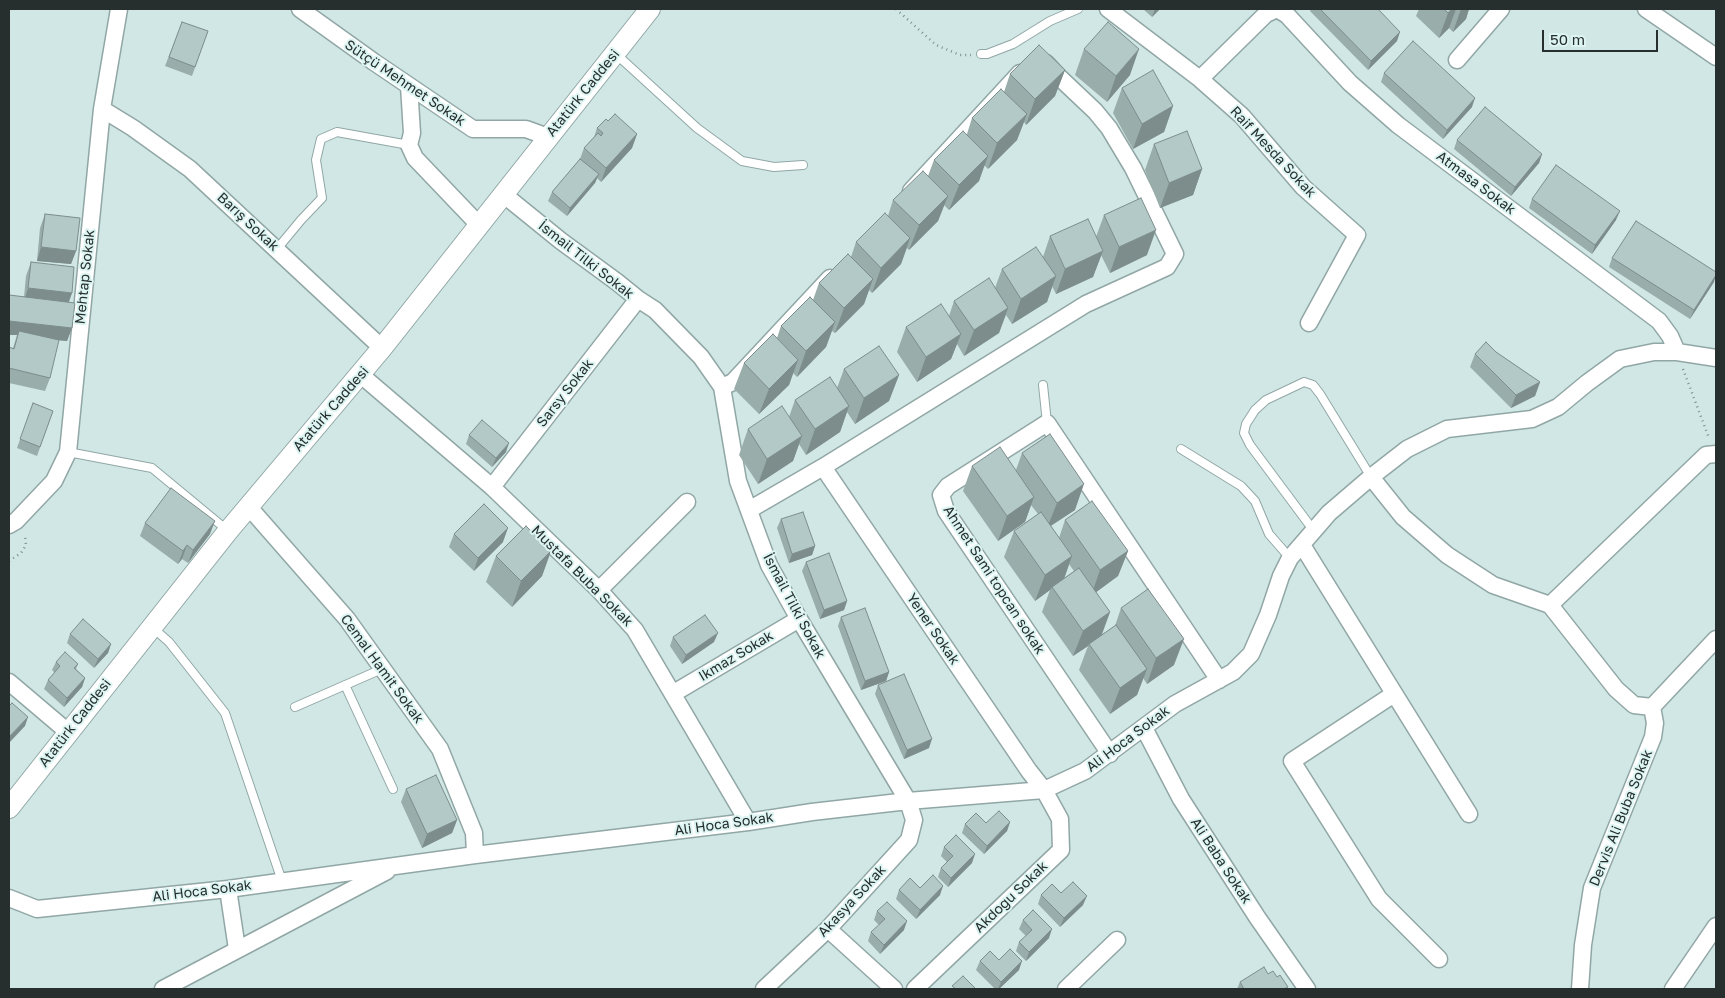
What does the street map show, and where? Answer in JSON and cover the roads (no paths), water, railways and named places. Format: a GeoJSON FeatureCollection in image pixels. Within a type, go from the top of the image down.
{"type":"FeatureCollection","features":[{"type":"Feature","properties":{"kind":"street","name":"Mehtap Sokak"},"geometry":{"type":"LineString","coordinates":[[11,524],[54,481],[68,452],[102,109],[119,9]]}},
{"type":"Feature","properties":{"kind":"street","name":"Sütçü Mehmet Sokak"},"geometry":{"type":"LineString","coordinates":[[300,9],[473,129],[526,129],[548,137]]}},
{"type":"Feature","properties":{"kind":"street","name":"Raif Mesda Sokak"},"geometry":{"type":"LineString","coordinates":[[1108,9],[1200,79],[1242,116],[1303,187],[1357,235],[1309,324]]}},
{"type":"Feature","properties":{"kind":"street"},"geometry":{"type":"LineString","coordinates":[[1200,79],[1266,14],[1277,9]]}},
{"type":"Feature","properties":{"kind":"street","name":"Atmasa Sokak"},"geometry":{"type":"LineString","coordinates":[[1277,9],[1287,15],[1350,83],[1398,126],[1659,321],[1670,336],[1677,352]]}},
{"type":"Feature","properties":{"kind":"street"},"geometry":{"type":"LineString","coordinates":[[1646,9],[1716,57]]}},
{"type":"Feature","properties":{"kind":"street"},"geometry":{"type":"LineString","coordinates":[[1457,60],[1496,10]]}},
{"type":"Feature","properties":{"kind":"street","name":"Atatürk Caddesi"},"geometry":{"type":"LineString","coordinates":[[9,808],[151,626],[248,506],[361,375],[615,53],[641,14]]}},
{"type":"Feature","properties":{"kind":"street"},"geometry":{"type":"LineString","coordinates":[[748,510],[823,467],[1086,304],[1167,268],[1175,254],[1133,168],[1109,128],[1095,110],[1059,78],[1040,57],[1018,75],[903,199]]}},
{"type":"Feature","properties":{"kind":"street"},"geometry":{"type":"LineString","coordinates":[[409,86],[412,133],[409,145],[415,158],[479,225]]}},
{"type":"Feature","properties":{"kind":"street","name":"Barış Sokak"},"geometry":{"type":"LineString","coordinates":[[102,109],[133,128],[190,169],[382,348]]}},
{"type":"Feature","properties":{"kind":"street","name":"İsmail Tilki Sokak"},"geometry":{"type":"LineString","coordinates":[[503,194],[561,241],[655,310],[701,357],[722,387],[738,481],[769,564],[799,619],[908,801]]}},
{"type":"Feature","properties":{"kind":"street"},"geometry":{"type":"LineString","coordinates":[[722,387],[734,382],[842,265]]}},
{"type":"Feature","properties":{"kind":"street","name":"Sarsy Sokak"},"geometry":{"type":"LineString","coordinates":[[492,487],[638,299]]}},
{"type":"Feature","properties":{"kind":"street","name":"Ali Hoca Sokak"},"geometry":{"type":"LineString","coordinates":[[9,898],[37,909],[228,889],[475,855],[748,822],[812,812],[908,801],[1044,790],[1085,771],[1175,704],[1233,672],[1251,654],[1268,615],[1281,576],[1290,558],[1329,513],[1371,476],[1408,449],[1447,429],[1532,419],[1558,407],[1587,382],[1620,359],[1654,352],[1677,352],[1716,358]]}},
{"type":"Feature","properties":{"kind":"street","name":"Mustafa Buba Sokak"},"geometry":{"type":"LineString","coordinates":[[361,375],[492,487],[599,590],[635,630],[674,693],[748,822]]}},
{"type":"Feature","properties":{"kind":"street"},"geometry":{"type":"LineString","coordinates":[[1047,423],[1219,680]]}},
{"type":"Feature","properties":{"kind":"street","name":"Ahmet Sami topcan sokak"},"geometry":{"type":"LineString","coordinates":[[1047,423],[948,486],[941,495],[946,510],[1110,754]]}},
{"type":"Feature","properties":{"kind":"street"},"geometry":{"type":"LineString","coordinates":[[1550,605],[1706,455],[1715,454]]}},
{"type":"Feature","properties":{"kind":"street","name":"Yener Sokak"},"geometry":{"type":"LineString","coordinates":[[823,467],[1029,771],[1044,790]]}},
{"type":"Feature","properties":{"kind":"street"},"geometry":{"type":"LineString","coordinates":[[1371,476],[1404,517],[1447,555],[1493,585],[1550,605],[1616,690],[1634,705],[1652,707],[1716,639]]}},
{"type":"Feature","properties":{"kind":"street"},"geometry":{"type":"LineString","coordinates":[[599,590],[687,502]]}},
{"type":"Feature","properties":{"kind":"street","name":"Cemal Hamit Sokak"},"geometry":{"type":"LineString","coordinates":[[248,506],[347,619],[440,749],[474,833],[475,855]]}},
{"type":"Feature","properties":{"kind":"street"},"geometry":{"type":"LineString","coordinates":[[1302,545],[1468,814]]}},
{"type":"Feature","properties":{"kind":"street","name":"Ikmaz Sokak"},"geometry":{"type":"LineString","coordinates":[[674,693],[799,619]]}},
{"type":"Feature","properties":{"kind":"street"},"geometry":{"type":"LineString","coordinates":[[9,682],[68,732]]}},
{"type":"Feature","properties":{"kind":"street"},"geometry":{"type":"LineString","coordinates":[[1394,694],[1292,761],[1379,899],[1439,959]]}},
{"type":"Feature","properties":{"kind":"street","name":"Dervis Ali Buba Sokak"},"geometry":{"type":"LineString","coordinates":[[1580,989],[1583,945],[1592,888],[1653,738],[1655,723],[1652,707]]}},
{"type":"Feature","properties":{"kind":"street","name":"Ali Baba Sokak"},"geometry":{"type":"LineString","coordinates":[[1144,728],[1181,799],[1257,917],[1307,989]]}},
{"type":"Feature","properties":{"kind":"street","name":"Akdoğu Sokak"},"geometry":{"type":"LineString","coordinates":[[915,989],[1061,850],[1060,819],[1044,790]]}},
{"type":"Feature","properties":{"kind":"street","name":"Akasya Sokak"},"geometry":{"type":"LineString","coordinates":[[764,989],[828,929],[909,840],[914,820],[908,801]]}},
{"type":"Feature","properties":{"kind":"street","name":"Ali Hoca Sokak"},"geometry":{"type":"LineString","coordinates":[[163,989],[397,866]]}},
{"type":"Feature","properties":{"kind":"street"},"geometry":{"type":"LineString","coordinates":[[228,889],[237,949]]}},
{"type":"Feature","properties":{"kind":"street"},"geometry":{"type":"LineString","coordinates":[[1673,989],[1716,926]]}},
{"type":"Feature","properties":{"kind":"street"},"geometry":{"type":"LineString","coordinates":[[828,929],[894,989]]}},
{"type":"Feature","properties":{"kind":"street"},"geometry":{"type":"LineString","coordinates":[[1066,989],[1117,940]]}},
{"type":"Feature","properties":{"kind":"lane"},"geometry":{"type":"LineString","coordinates":[[981,54],[987,54],[1013,44],[1050,21],[1078,9]]}},
{"type":"Feature","properties":{"kind":"lane"},"geometry":{"type":"LineString","coordinates":[[615,53],[697,128],[742,162],[774,167],[802,165]]}},
{"type":"Feature","properties":{"kind":"lane"},"geometry":{"type":"LineString","coordinates":[[277,250],[322,198],[316,160],[321,139],[337,132],[409,145]]}},
{"type":"Feature","properties":{"kind":"lane"},"geometry":{"type":"LineString","coordinates":[[1314,530],[1250,445],[1244,433],[1246,424],[1255,410],[1266,400],[1304,382],[1313,386],[1320,394],[1371,476]]}},
{"type":"Feature","properties":{"kind":"lane"},"geometry":{"type":"LineString","coordinates":[[1042,384],[1047,423]]}},
{"type":"Feature","properties":{"kind":"lane"},"geometry":{"type":"LineString","coordinates":[[1181,449],[1241,486],[1254,501],[1269,534],[1290,558]]}},
{"type":"Feature","properties":{"kind":"lane"},"geometry":{"type":"LineString","coordinates":[[68,452],[152,468],[228,531]]}},
{"type":"Feature","properties":{"kind":"lane"},"geometry":{"type":"LineString","coordinates":[[151,626],[169,642],[225,713],[282,881]]}},
{"type":"Feature","properties":{"kind":"lane"},"geometry":{"type":"LineString","coordinates":[[295,707],[382,669]]}},
{"type":"Feature","properties":{"kind":"lane"},"geometry":{"type":"LineString","coordinates":[[345,685],[393,789]]}}]}
